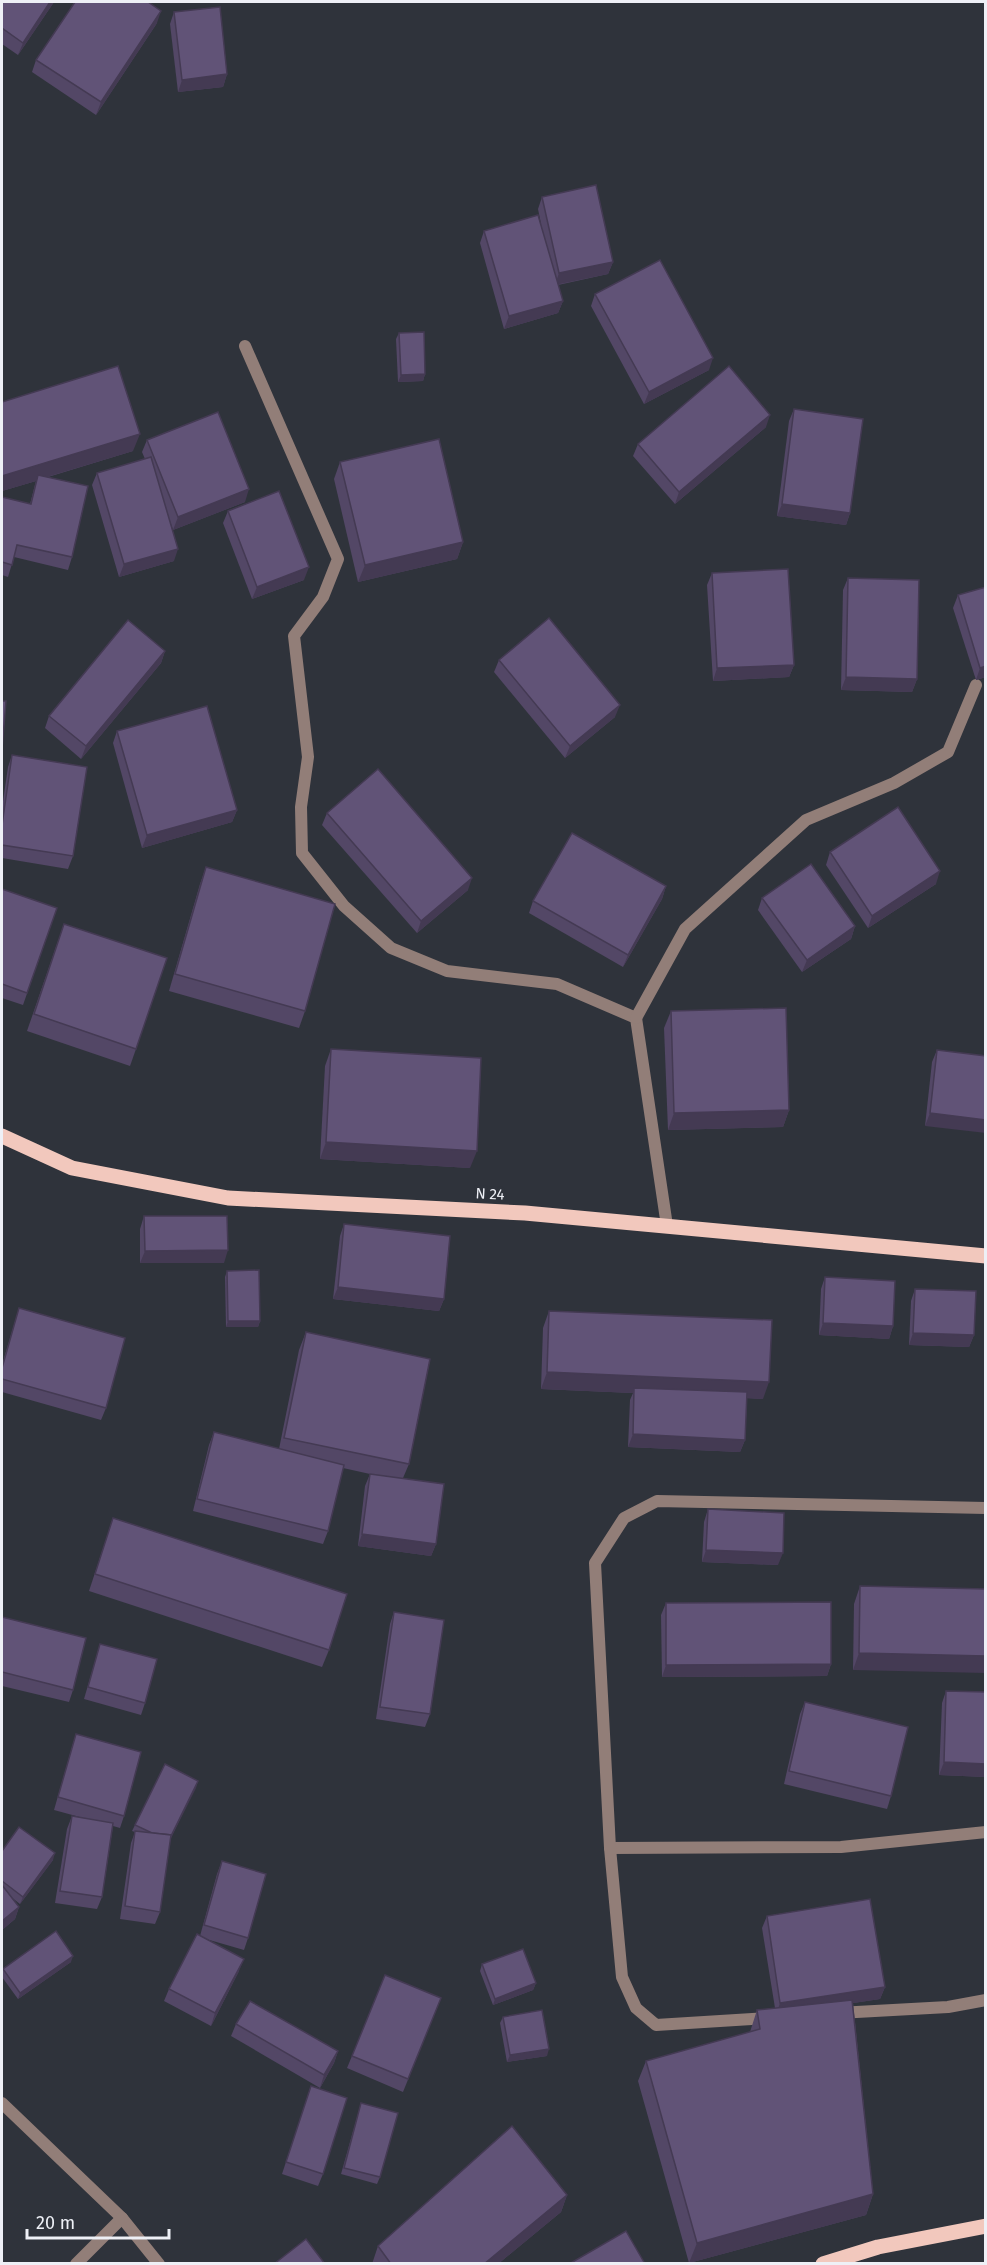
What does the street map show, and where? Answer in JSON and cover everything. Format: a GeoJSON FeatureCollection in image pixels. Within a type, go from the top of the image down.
{"type":"FeatureCollection","features":[{"type":"Feature","properties":{"kind":"main road","name":"N 24"},"geometry":{"type":"LineString","coordinates":[[2,1136],[72,1168],[228,1198],[525,1213],[986,1256]]}},
{"type":"Feature","properties":{"kind":"main road"},"geometry":{"type":"LineString","coordinates":[[823,2264],[878,2247],[986,2226]]}},
{"type":"Feature","properties":{"kind":"street"},"geometry":{"type":"LineString","coordinates":[[245,346],[338,559],[323,597],[294,636],[308,757],[301,807],[302,853],[344,906],[391,948],[447,970],[557,984],[636,1018]]}},
{"type":"Feature","properties":{"kind":"street"},"geometry":{"type":"LineString","coordinates":[[667,1226],[636,1018],[685,930],[806,820],[894,783],[948,752],[976,685]]}},
{"type":"Feature","properties":{"kind":"street"},"geometry":{"type":"LineString","coordinates":[[784,2017],[656,2025],[636,2008],[622,1977],[610,1848],[595,1563],[624,1518],[657,1501],[986,1508]]}},
{"type":"Feature","properties":{"kind":"street"},"geometry":{"type":"LineString","coordinates":[[610,1848],[841,1847],[986,1832]]}},
{"type":"Feature","properties":{"kind":"street"},"geometry":{"type":"LineString","coordinates":[[819,2015],[948,2007],[986,2000]]}},
{"type":"Feature","properties":{"kind":"street"},"geometry":{"type":"LineString","coordinates":[[2,2103],[122,2218],[159,2264]]}},
{"type":"Feature","properties":{"kind":"street"},"geometry":{"type":"LineString","coordinates":[[76,2264],[122,2218]]}},
{"type":"Feature","properties":{"kind":"building"},"geometry":{"type":"Polygon","coordinates":[[[2,2],[50,2],[23,43],[2,28],[2,2]]]}},
{"type":"Feature","properties":{"kind":"building"},"geometry":{"type":"Polygon","coordinates":[[[75,2],[148,2],[161,11],[101,102],[36,60],[75,2]]]}},
{"type":"Feature","properties":{"kind":"building"},"geometry":{"type":"Polygon","coordinates":[[[220,7],[227,74],[182,80],[174,12],[220,7]]]}},
{"type":"Feature","properties":{"kind":"building"},"geometry":{"type":"Polygon","coordinates":[[[596,185],[613,262],[559,273],[542,197],[596,185]]]}},
{"type":"Feature","properties":{"kind":"building"},"geometry":{"type":"Polygon","coordinates":[[[538,215],[563,301],[509,316],[484,231],[538,215]]]}},
{"type":"Feature","properties":{"kind":"building"},"geometry":{"type":"Polygon","coordinates":[[[660,260],[713,358],[649,392],[595,294],[660,260]]]}},
{"type":"Feature","properties":{"kind":"building"},"geometry":{"type":"Polygon","coordinates":[[[424,332],[425,374],[401,375],[399,333],[424,332]]]}},
{"type":"Feature","properties":{"kind":"building"},"geometry":{"type":"Polygon","coordinates":[[[118,366],[140,434],[2,476],[2,402],[118,366]]]}},
{"type":"Feature","properties":{"kind":"building"},"geometry":{"type":"Polygon","coordinates":[[[729,366],[770,415],[679,492],[638,444],[729,366]]]}},
{"type":"Feature","properties":{"kind":"building"},"geometry":{"type":"Polygon","coordinates":[[[794,409],[863,419],[850,513],[782,504],[794,409]]]}},
{"type":"Feature","properties":{"kind":"building"},"geometry":{"type":"Polygon","coordinates":[[[218,412],[249,489],[178,517],[147,440],[218,412]]]}},
{"type":"Feature","properties":{"kind":"building"},"geometry":{"type":"Polygon","coordinates":[[[439,439],[463,542],[365,565],[340,462],[439,439]]]}},
{"type":"Feature","properties":{"kind":"building"},"geometry":{"type":"Polygon","coordinates":[[[151,457],[178,549],[124,564],[97,473],[151,457]]]}},
{"type":"Feature","properties":{"kind":"building"},"geometry":{"type":"Polygon","coordinates":[[[38,475],[88,486],[72,557],[17,545],[12,565],[2,562],[2,497],[31,504],[38,475]]]}},
{"type":"Feature","properties":{"kind":"building"},"geometry":{"type":"Polygon","coordinates":[[[279,491],[309,567],[257,587],[228,511],[279,491]]]}},
{"type":"Feature","properties":{"kind":"building"},"geometry":{"type":"Polygon","coordinates":[[[788,569],[794,665],[717,668],[712,573],[788,569]]]}},
{"type":"Feature","properties":{"kind":"building"},"geometry":{"type":"Polygon","coordinates":[[[848,578],[919,580],[917,679],[846,677],[848,578]]]}},
{"type":"Feature","properties":{"kind":"building"},"geometry":{"type":"Polygon","coordinates":[[[986,587],[986,666],[980,668],[958,595],[986,587]]]}},
{"type":"Feature","properties":{"kind":"building"},"geometry":{"type":"Polygon","coordinates":[[[549,618],[620,705],[570,746],[499,660],[549,618]]]}},
{"type":"Feature","properties":{"kind":"building"},"geometry":{"type":"Polygon","coordinates":[[[128,620],[165,651],[86,746],[49,716],[128,620]]]}},
{"type":"Feature","properties":{"kind":"building"},"geometry":{"type":"Polygon","coordinates":[[[2,701],[6,701],[2,749],[2,701]]]}},
{"type":"Feature","properties":{"kind":"building"},"geometry":{"type":"Polygon","coordinates":[[[207,706],[237,810],[147,835],[117,731],[207,706]]]}},
{"type":"Feature","properties":{"kind":"building"},"geometry":{"type":"Polygon","coordinates":[[[12,755],[87,767],[73,856],[2,845],[2,825],[12,755]]]}},
{"type":"Feature","properties":{"kind":"building"},"geometry":{"type":"Polygon","coordinates":[[[378,769],[472,878],[421,921],[327,813],[378,769]]]}},
{"type":"Feature","properties":{"kind":"building"},"geometry":{"type":"Polygon","coordinates":[[[898,807],[940,871],[872,916],[830,852],[898,807]]]}},
{"type":"Feature","properties":{"kind":"building"},"geometry":{"type":"Polygon","coordinates":[[[572,833],[666,886],[628,955],[533,901],[572,833]]]}},
{"type":"Feature","properties":{"kind":"building"},"geometry":{"type":"Polygon","coordinates":[[[811,864],[855,926],[807,960],[762,898],[811,864]]]}},
{"type":"Feature","properties":{"kind":"building"},"geometry":{"type":"Polygon","coordinates":[[[206,867],[335,904],[305,1011],[175,974],[206,867]]]}},
{"type":"Feature","properties":{"kind":"building"},"geometry":{"type":"Polygon","coordinates":[[[2,889],[57,908],[27,993],[2,984],[2,889]]]}},
{"type":"Feature","properties":{"kind":"building"},"geometry":{"type":"Polygon","coordinates":[[[64,924],[167,958],[136,1049],[34,1014],[64,924]]]}},
{"type":"Feature","properties":{"kind":"building"},"geometry":{"type":"Polygon","coordinates":[[[786,1008],[789,1110],[674,1113],[671,1011],[786,1008]]]}},
{"type":"Feature","properties":{"kind":"building"},"geometry":{"type":"Polygon","coordinates":[[[331,1049],[481,1058],[477,1151],[326,1142],[331,1049]]]}},
{"type":"Feature","properties":{"kind":"building"},"geometry":{"type":"Polygon","coordinates":[[[937,1050],[986,1056],[986,1120],[930,1113],[937,1050]]]}},
{"type":"Feature","properties":{"kind":"building"},"geometry":{"type":"Polygon","coordinates":[[[144,1216],[227,1216],[228,1250],[145,1251],[144,1216]]]}},
{"type":"Feature","properties":{"kind":"building"},"geometry":{"type":"Polygon","coordinates":[[[344,1224],[450,1236],[444,1299],[338,1287],[344,1224]]]}},
{"type":"Feature","properties":{"kind":"building"},"geometry":{"type":"Polygon","coordinates":[[[259,1270],[260,1321],[228,1321],[227,1271],[259,1270]]]}},
{"type":"Feature","properties":{"kind":"building"},"geometry":{"type":"Polygon","coordinates":[[[825,1277],[895,1281],[893,1326],[823,1323],[825,1277]]]}},
{"type":"Feature","properties":{"kind":"building"},"geometry":{"type":"Polygon","coordinates":[[[915,1289],[976,1291],[974,1335],[913,1333],[915,1289]]]}},
{"type":"Feature","properties":{"kind":"building"},"geometry":{"type":"Polygon","coordinates":[[[19,1308],[125,1338],[106,1408],[2,1379],[2,1368],[19,1308]]]}},
{"type":"Feature","properties":{"kind":"building"},"geometry":{"type":"Polygon","coordinates":[[[549,1311],[772,1320],[769,1382],[547,1372],[549,1311]]]}},
{"type":"Feature","properties":{"kind":"building"},"geometry":{"type":"Polygon","coordinates":[[[306,1332],[430,1359],[409,1464],[284,1438],[306,1332]]]}},
{"type":"Feature","properties":{"kind":"building"},"geometry":{"type":"Polygon","coordinates":[[[634,1388],[747,1392],[745,1440],[633,1434],[634,1388]]]}},
{"type":"Feature","properties":{"kind":"building"},"geometry":{"type":"Polygon","coordinates":[[[214,1432],[344,1465],[328,1531],[197,1499],[214,1432]]]}},
{"type":"Feature","properties":{"kind":"building"},"geometry":{"type":"Polygon","coordinates":[[[370,1474],[444,1484],[436,1544],[362,1534],[370,1474]]]}},
{"type":"Feature","properties":{"kind":"building"},"geometry":{"type":"Polygon","coordinates":[[[708,1509],[784,1513],[783,1553],[706,1550],[708,1509]]]}},
{"type":"Feature","properties":{"kind":"building"},"geometry":{"type":"Polygon","coordinates":[[[113,1518],[347,1594],[329,1650],[95,1574],[113,1518]]]}},
{"type":"Feature","properties":{"kind":"building"},"geometry":{"type":"Polygon","coordinates":[[[860,1586],[986,1589],[986,1656],[859,1653],[860,1586]]]}},
{"type":"Feature","properties":{"kind":"building"},"geometry":{"type":"Polygon","coordinates":[[[831,1602],[831,1664],[666,1665],[666,1603],[831,1602]]]}},
{"type":"Feature","properties":{"kind":"building"},"geometry":{"type":"Polygon","coordinates":[[[394,1612],[444,1620],[430,1714],[380,1707],[394,1612]]]}},
{"type":"Feature","properties":{"kind":"building"},"geometry":{"type":"Polygon","coordinates":[[[2,1617],[86,1638],[73,1690],[2,1672],[2,1617]]]}},
{"type":"Feature","properties":{"kind":"building"},"geometry":{"type":"Polygon","coordinates":[[[100,1644],[157,1659],[145,1703],[88,1687],[100,1644]]]}},
{"type":"Feature","properties":{"kind":"building"},"geometry":{"type":"Polygon","coordinates":[[[946,1691],[986,1692],[986,1764],[944,1762],[946,1691]]]}},
{"type":"Feature","properties":{"kind":"building"},"geometry":{"type":"Polygon","coordinates":[[[805,1702],[908,1727],[891,1796],[789,1771],[805,1702]]]}},
{"type":"Feature","properties":{"kind":"building"},"geometry":{"type":"Polygon","coordinates":[[[76,1734],[141,1752],[124,1816],[58,1797],[76,1734]]]}},
{"type":"Feature","properties":{"kind":"building"},"geometry":{"type":"Polygon","coordinates":[[[165,1764],[198,1781],[170,1838],[171,1835],[152,1833],[135,1825],[165,1764]]]}},
{"type":"Feature","properties":{"kind":"building"},"geometry":{"type":"Polygon","coordinates":[[[72,1816],[113,1823],[102,1897],[60,1891],[72,1816]]]}},
{"type":"Feature","properties":{"kind":"building"},"geometry":{"type":"Polygon","coordinates":[[[19,1827],[55,1853],[23,1897],[2,1881],[2,1851],[19,1827]]]}},
{"type":"Feature","properties":{"kind":"building"},"geometry":{"type":"Polygon","coordinates":[[[135,1831],[171,1835],[160,1912],[125,1906],[135,1831]]]}},
{"type":"Feature","properties":{"kind":"building"},"geometry":{"type":"Polygon","coordinates":[[[222,1861],[266,1874],[248,1938],[204,1925],[222,1861]]]}},
{"type":"Feature","properties":{"kind":"building"},"geometry":{"type":"Polygon","coordinates":[[[2,1885],[19,1907],[2,1921],[2,1885]]]}},
{"type":"Feature","properties":{"kind":"building"},"geometry":{"type":"Polygon","coordinates":[[[870,1899],[885,1987],[780,2003],[767,1916],[870,1899]]]}},
{"type":"Feature","properties":{"kind":"building"},"geometry":{"type":"Polygon","coordinates":[[[56,1931],[73,1956],[20,1993],[3,1969],[56,1931]]]}},
{"type":"Feature","properties":{"kind":"building"},"geometry":{"type":"Polygon","coordinates":[[[197,1934],[244,1959],[215,2013],[169,1989],[197,1934]]]}},
{"type":"Feature","properties":{"kind":"building"},"geometry":{"type":"Polygon","coordinates":[[[523,1949],[536,1983],[495,1999],[482,1964],[523,1949]]]}},
{"type":"Feature","properties":{"kind":"building"},"geometry":{"type":"Polygon","coordinates":[[[385,1975],[441,1998],[408,2079],[352,2056],[385,1975]]]}},
{"type":"Feature","properties":{"kind":"building"},"geometry":{"type":"Polygon","coordinates":[[[852,2000],[873,2194],[697,2243],[646,2061],[760,2029],[757,2010],[852,2000]]]}},
{"type":"Feature","properties":{"kind":"building"},"geometry":{"type":"Polygon","coordinates":[[[250,2001],[338,2051],[324,2075],[236,2024],[250,2001]]]}},
{"type":"Feature","properties":{"kind":"building"},"geometry":{"type":"Polygon","coordinates":[[[542,2010],[549,2049],[510,2055],[503,2017],[542,2010]]]}},
{"type":"Feature","properties":{"kind":"building"},"geometry":{"type":"Polygon","coordinates":[[[311,2086],[347,2098],[323,2174],[286,2162],[311,2086]]]}},
{"type":"Feature","properties":{"kind":"building"},"geometry":{"type":"Polygon","coordinates":[[[361,2103],[398,2113],[380,2177],[344,2168],[361,2103]]]}},
{"type":"Feature","properties":{"kind":"building"},"geometry":{"type":"Polygon","coordinates":[[[512,2126],[567,2195],[484,2264],[391,2264],[378,2246],[512,2126]]]}},
{"type":"Feature","properties":{"kind":"building"},"geometry":{"type":"Polygon","coordinates":[[[626,2231],[645,2264],[569,2264],[626,2231]]]}},
{"type":"Feature","properties":{"kind":"building"},"geometry":{"type":"Polygon","coordinates":[[[306,2239],[325,2264],[274,2264],[306,2239]]]}}]}
